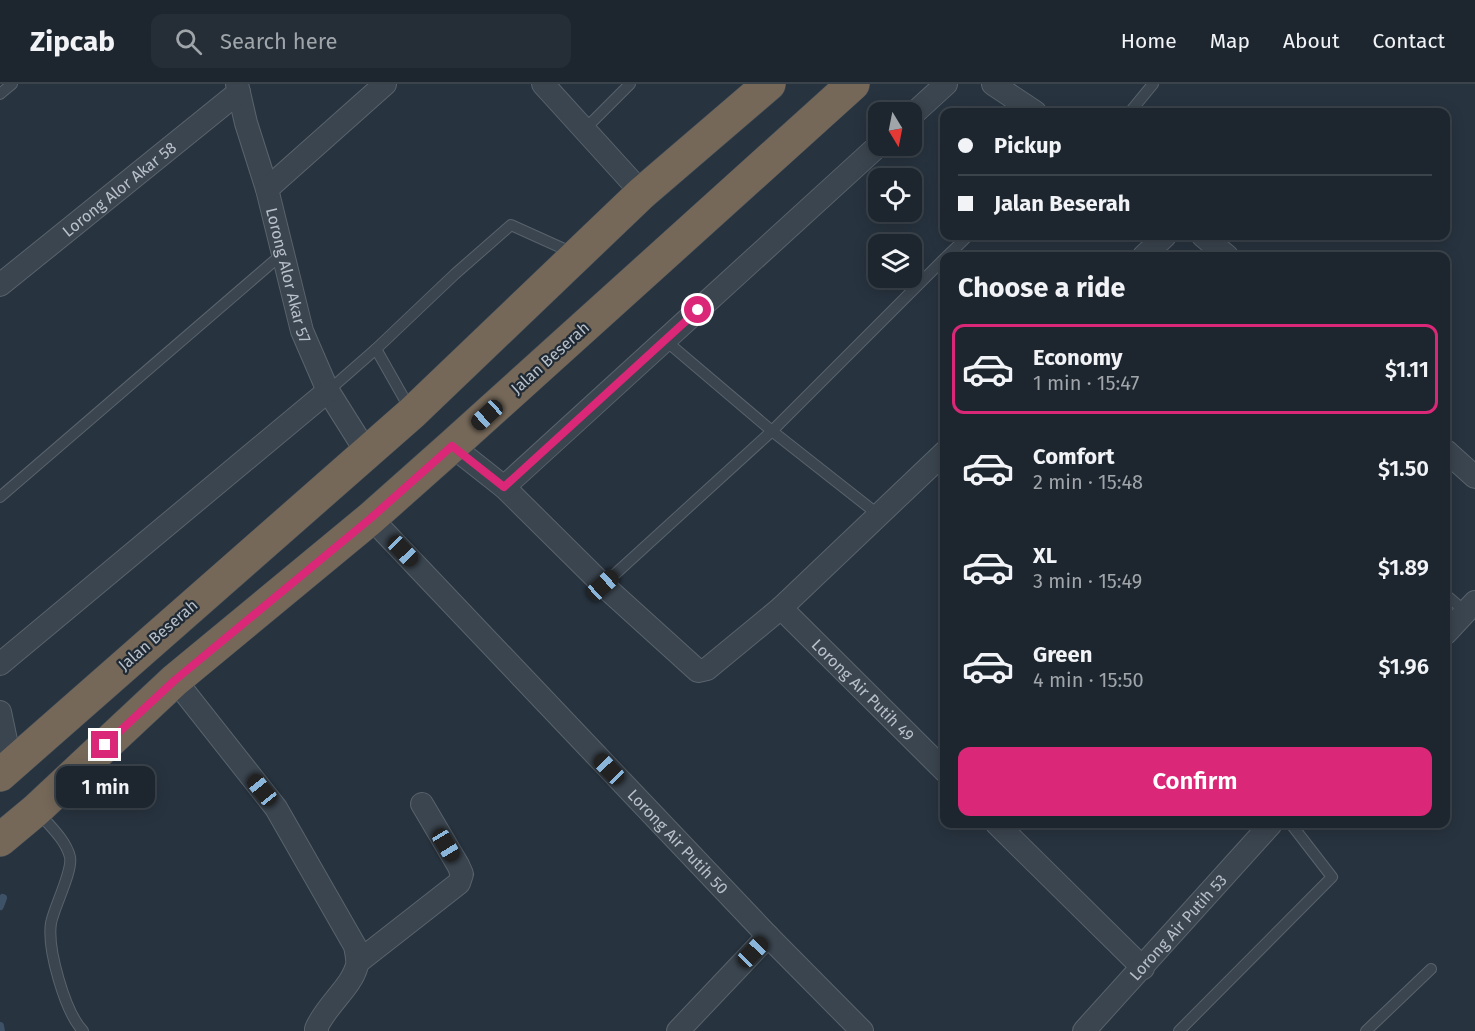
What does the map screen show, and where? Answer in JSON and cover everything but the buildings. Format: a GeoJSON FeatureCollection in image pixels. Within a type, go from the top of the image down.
{"type":"FeatureCollection","features":[{"type":"Feature","properties":{"kind":"highway","name":"Jalan Beserah"},"geometry":{"type":"LineString","coordinates":[[6,769],[412,413],[642,193],[769,84]]}},
{"type":"Feature","properties":{"kind":"highway","name":"Jalan Beserah"},"geometry":{"type":"LineString","coordinates":[[0,840],[36,810],[175,680],[371,518],[853,84]]}},
{"type":"Feature","properties":{"kind":"street"},"geometry":{"type":"LineString","coordinates":[[543,84],[642,193]]}},
{"type":"Feature","properties":{"kind":"street"},"geometry":{"type":"LineString","coordinates":[[922,106],[946,84]]}},
{"type":"Feature","properties":{"kind":"street"},"geometry":{"type":"LineString","coordinates":[[267,189],[379,86]]}},
{"type":"Feature","properties":{"kind":"street","name":"Lorong Alor Akar 57"},"geometry":{"type":"LineString","coordinates":[[238,88],[246,123],[267,189],[281,255],[302,331],[328,391],[367,453]]}},
{"type":"Feature","properties":{"kind":"street","name":"Lorong Alor Akar 58"},"geometry":{"type":"LineString","coordinates":[[0,285],[238,88]]}},
{"type":"Feature","properties":{"kind":"street"},"geometry":{"type":"LineString","coordinates":[[1008,88],[1030,108]]}},
{"type":"Feature","properties":{"kind":"street"},"geometry":{"type":"LineString","coordinates":[[504,487],[868,155]]}},
{"type":"Feature","properties":{"kind":"street"},"geometry":{"type":"LineString","coordinates":[[1148,252],[1161,240]]}},
{"type":"Feature","properties":{"kind":"street"},"geometry":{"type":"LineString","coordinates":[[1208,240],[1222,252]]}},
{"type":"Feature","properties":{"kind":"street"},"geometry":{"type":"LineString","coordinates":[[0,664],[328,391]]}},
{"type":"Feature","properties":{"kind":"street"},"geometry":{"type":"LineString","coordinates":[[452,446],[504,487],[603,585],[699,671],[707,669],[781,608],[940,457]]}},
{"type":"Feature","properties":{"kind":"street"},"geometry":{"type":"LineString","coordinates":[[1450,455],[1475,477]]}},
{"type":"Feature","properties":{"kind":"street","name":"Lorong Air Putih 50"},"geometry":{"type":"LineString","coordinates":[[371,518],[768,936],[862,1031]]}},
{"type":"Feature","properties":{"kind":"street"},"geometry":{"type":"LineString","coordinates":[[1450,629],[1470,607]]}},
{"type":"Feature","properties":{"kind":"street","name":"Lorong Air Putih 49"},"geometry":{"type":"LineString","coordinates":[[781,608],[940,766]]}},
{"type":"Feature","properties":{"kind":"street"},"geometry":{"type":"LineString","coordinates":[[175,680],[276,808],[356,946],[357,962],[353,975],[313,1030]]}},
{"type":"Feature","properties":{"kind":"street"},"geometry":{"type":"LineString","coordinates":[[0,712],[6,769]]}},
{"type":"Feature","properties":{"kind":"street"},"geometry":{"type":"LineString","coordinates":[[357,962],[459,883],[462,874],[458,865],[422,804]]}},
{"type":"Feature","properties":{"kind":"street"},"geometry":{"type":"LineString","coordinates":[[1002,828],[1143,968]]}},
{"type":"Feature","properties":{"kind":"street","name":"Lorong Air Putih 53"},"geometry":{"type":"LineString","coordinates":[[1084,1031],[1267,828]]}},
{"type":"Feature","properties":{"kind":"street"},"geometry":{"type":"LineString","coordinates":[[678,1031],[768,936]]}},
{"type":"Feature","properties":{"kind":"lane"},"geometry":{"type":"LineString","coordinates":[[0,94],[12,84]]}},
{"type":"Feature","properties":{"kind":"lane"},"geometry":{"type":"LineString","coordinates":[[584,130],[630,84]]}},
{"type":"Feature","properties":{"kind":"lane"},"geometry":{"type":"LineString","coordinates":[[1133,108],[1153,84]]}},
{"type":"Feature","properties":{"kind":"lane"},"geometry":{"type":"LineString","coordinates":[[328,391],[511,225],[576,255]]}},
{"type":"Feature","properties":{"kind":"lane"},"geometry":{"type":"LineString","coordinates":[[951,252],[964,240]]}},
{"type":"Feature","properties":{"kind":"lane"},"geometry":{"type":"LineString","coordinates":[[0,497],[281,255]]}},
{"type":"Feature","properties":{"kind":"lane"},"geometry":{"type":"LineString","coordinates":[[603,585],[772,431],[940,263]]}},
{"type":"Feature","properties":{"kind":"lane"},"geometry":{"type":"LineString","coordinates":[[666,340],[772,431],[880,516]]}},
{"type":"Feature","properties":{"kind":"lane"},"geometry":{"type":"LineString","coordinates":[[376,349],[412,413]]}},
{"type":"Feature","properties":{"kind":"lane"},"geometry":{"type":"LineString","coordinates":[[1450,597],[1470,607]]}},
{"type":"Feature","properties":{"kind":"lane"},"geometry":{"type":"LineString","coordinates":[[36,810],[65,845],[70,859],[51,924],[53,954],[63,995],[77,1024],[83,1031]]}},
{"type":"Feature","properties":{"kind":"lane"},"geometry":{"type":"LineString","coordinates":[[1179,1031],[1332,877],[1294,828]]}},
{"type":"Feature","properties":{"kind":"lane"},"geometry":{"type":"LineString","coordinates":[[1366,1031],[1431,969]]}},
{"type":"Feature","properties":{"kind":"waterway"},"geometry":{"type":"LineString","coordinates":[[0,906],[3,898]]}},
{"type":"Feature","properties":{"kind":"waterway"},"geometry":{"type":"LineString","coordinates":[[0,1026],[1,1031]]}},
{"type":"Feature","properties":{"kind":"route"},"geometry":{"type":"LineString","coordinates":[[105,745],[175,680],[371,518],[452,446],[504,487],[698,310]]}}]}
